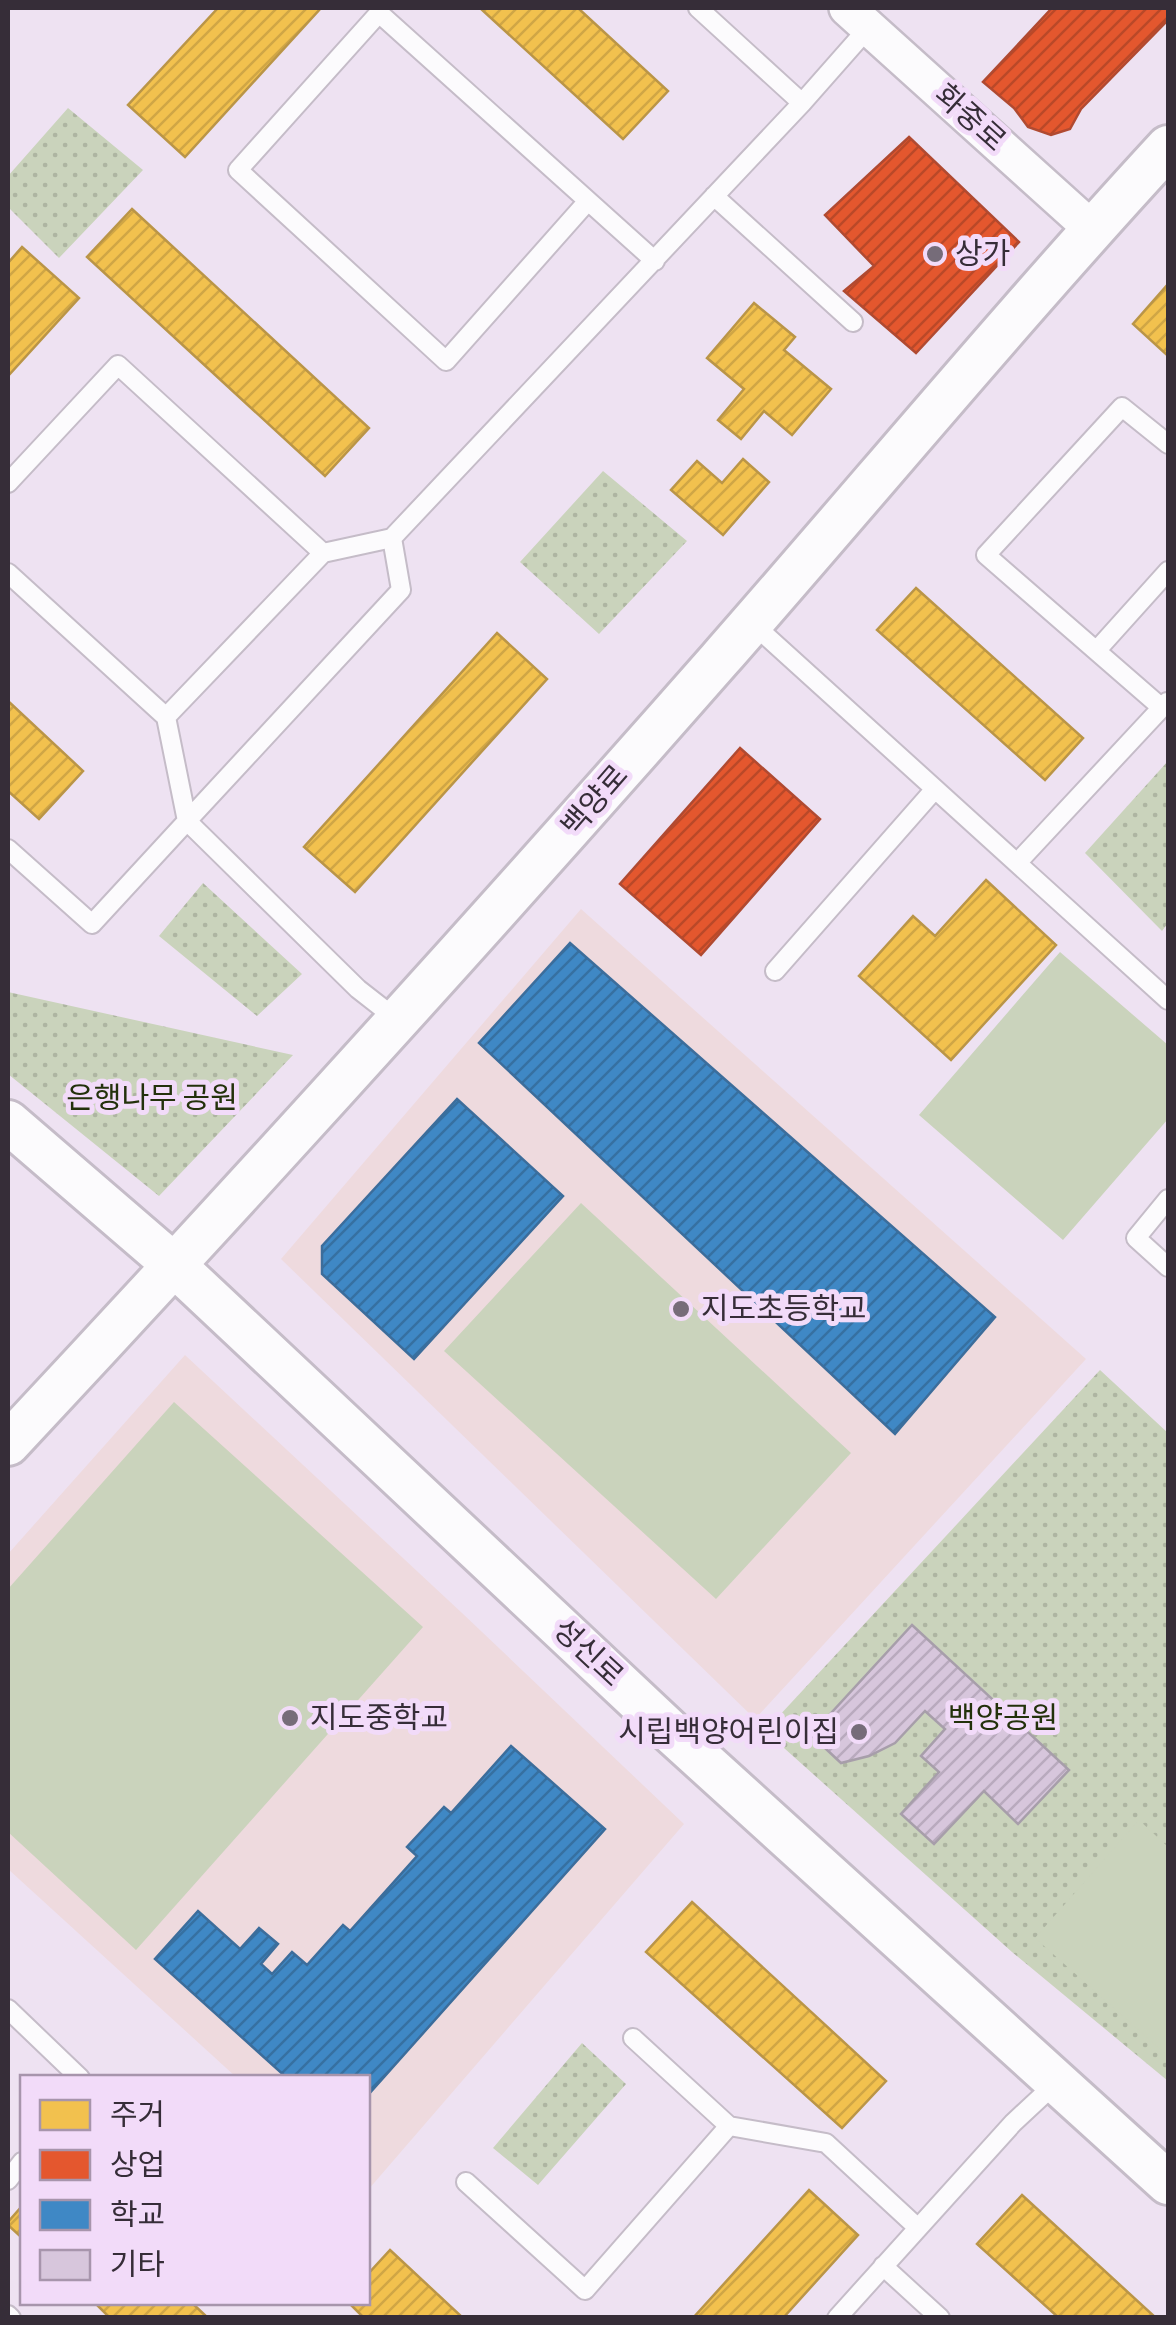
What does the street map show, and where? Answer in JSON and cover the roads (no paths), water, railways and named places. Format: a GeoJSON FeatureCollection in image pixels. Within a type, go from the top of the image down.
{"type":"FeatureCollection","features":[{"type":"Feature","properties":{"kind":"street","name":"화중로"},"geometry":{"type":"LineString","coordinates":[[858,17],[1092,229]]}},
{"type":"Feature","properties":{"kind":"street","name":"백양로"},"geometry":{"type":"LineString","coordinates":[[8,1444],[398,1022],[1168,146]]}},
{"type":"Feature","properties":{"kind":"street","name":"성신로"},"geometry":{"type":"LineString","coordinates":[[8,1122],[174,1265],[684,1744],[1168,2183]]}},
{"type":"Feature","properties":{"kind":"lane"},"geometry":{"type":"LineString","coordinates":[[698,8],[802,103]]}},
{"type":"Feature","properties":{"kind":"lane"},"geometry":{"type":"LineString","coordinates":[[588,202],[446,360],[238,170],[379,14],[655,261]]}},
{"type":"Feature","properties":{"kind":"lane"},"geometry":{"type":"LineString","coordinates":[[166,718],[323,553],[392,538],[802,103],[858,17]]}},
{"type":"Feature","properties":{"kind":"lane"},"geometry":{"type":"LineString","coordinates":[[714,196],[853,322]]}},
{"type":"Feature","properties":{"kind":"lane"},"geometry":{"type":"LineString","coordinates":[[8,483],[118,365],[323,553]]}},
{"type":"Feature","properties":{"kind":"lane"},"geometry":{"type":"LineString","coordinates":[[1017,862],[1165,704],[986,555],[1122,407],[1168,444]]}},
{"type":"Feature","properties":{"kind":"lane"},"geometry":{"type":"LineString","coordinates":[[8,849],[92,924],[401,590],[392,538]]}},
{"type":"Feature","properties":{"kind":"lane"},"geometry":{"type":"LineString","coordinates":[[1097,650],[1168,571]]}},
{"type":"Feature","properties":{"kind":"lane"},"geometry":{"type":"LineString","coordinates":[[8,573],[166,718],[188,821],[358,989],[398,1022]]}},
{"type":"Feature","properties":{"kind":"lane"},"geometry":{"type":"LineString","coordinates":[[752,622],[1168,1000]]}},
{"type":"Feature","properties":{"kind":"lane"},"geometry":{"type":"LineString","coordinates":[[775,970],[935,789]]}},
{"type":"Feature","properties":{"kind":"lane"},"geometry":{"type":"LineString","coordinates":[[1168,1199],[1136,1238],[1168,1267]]}},
{"type":"Feature","properties":{"kind":"lane"},"geometry":{"type":"LineString","coordinates":[[8,2009],[77,2075]]}},
{"type":"Feature","properties":{"kind":"lane"},"geometry":{"type":"LineString","coordinates":[[633,2038],[730,2126],[826,2143],[918,2228]]}},
{"type":"Feature","properties":{"kind":"lane"},"geometry":{"type":"LineString","coordinates":[[837,2318],[1013,2123],[1056,2082]]}},
{"type":"Feature","properties":{"kind":"lane"},"geometry":{"type":"LineString","coordinates":[[466,2182],[586,2290],[730,2126]]}},
{"type":"Feature","properties":{"kind":"lane"},"geometry":{"type":"LineString","coordinates":[[884,2266],[940,2318]]}},
{"type":"Feature","properties":{"kind":"place","name":"상가"},"geometry":{"type":"Point","coordinates":[935,254]}},
{"type":"Feature","properties":{"kind":"place","name":"지도초등학교"},"geometry":{"type":"Point","coordinates":[681,1309]}},
{"type":"Feature","properties":{"kind":"place","name":"지도중학교"},"geometry":{"type":"Point","coordinates":[290,1718]}},
{"type":"Feature","properties":{"kind":"place","name":"시립백양어린이집"},"geometry":{"type":"Point","coordinates":[859,1732]}},
{"type":"Feature","properties":{"kind":"park label","name":"은행나무 공원"},"geometry":{"type":"Point","coordinates":[152,1098]}},
{"type":"Feature","properties":{"kind":"park label","name":"백양공원"},"geometry":{"type":"Point","coordinates":[1003,1718]}}]}
